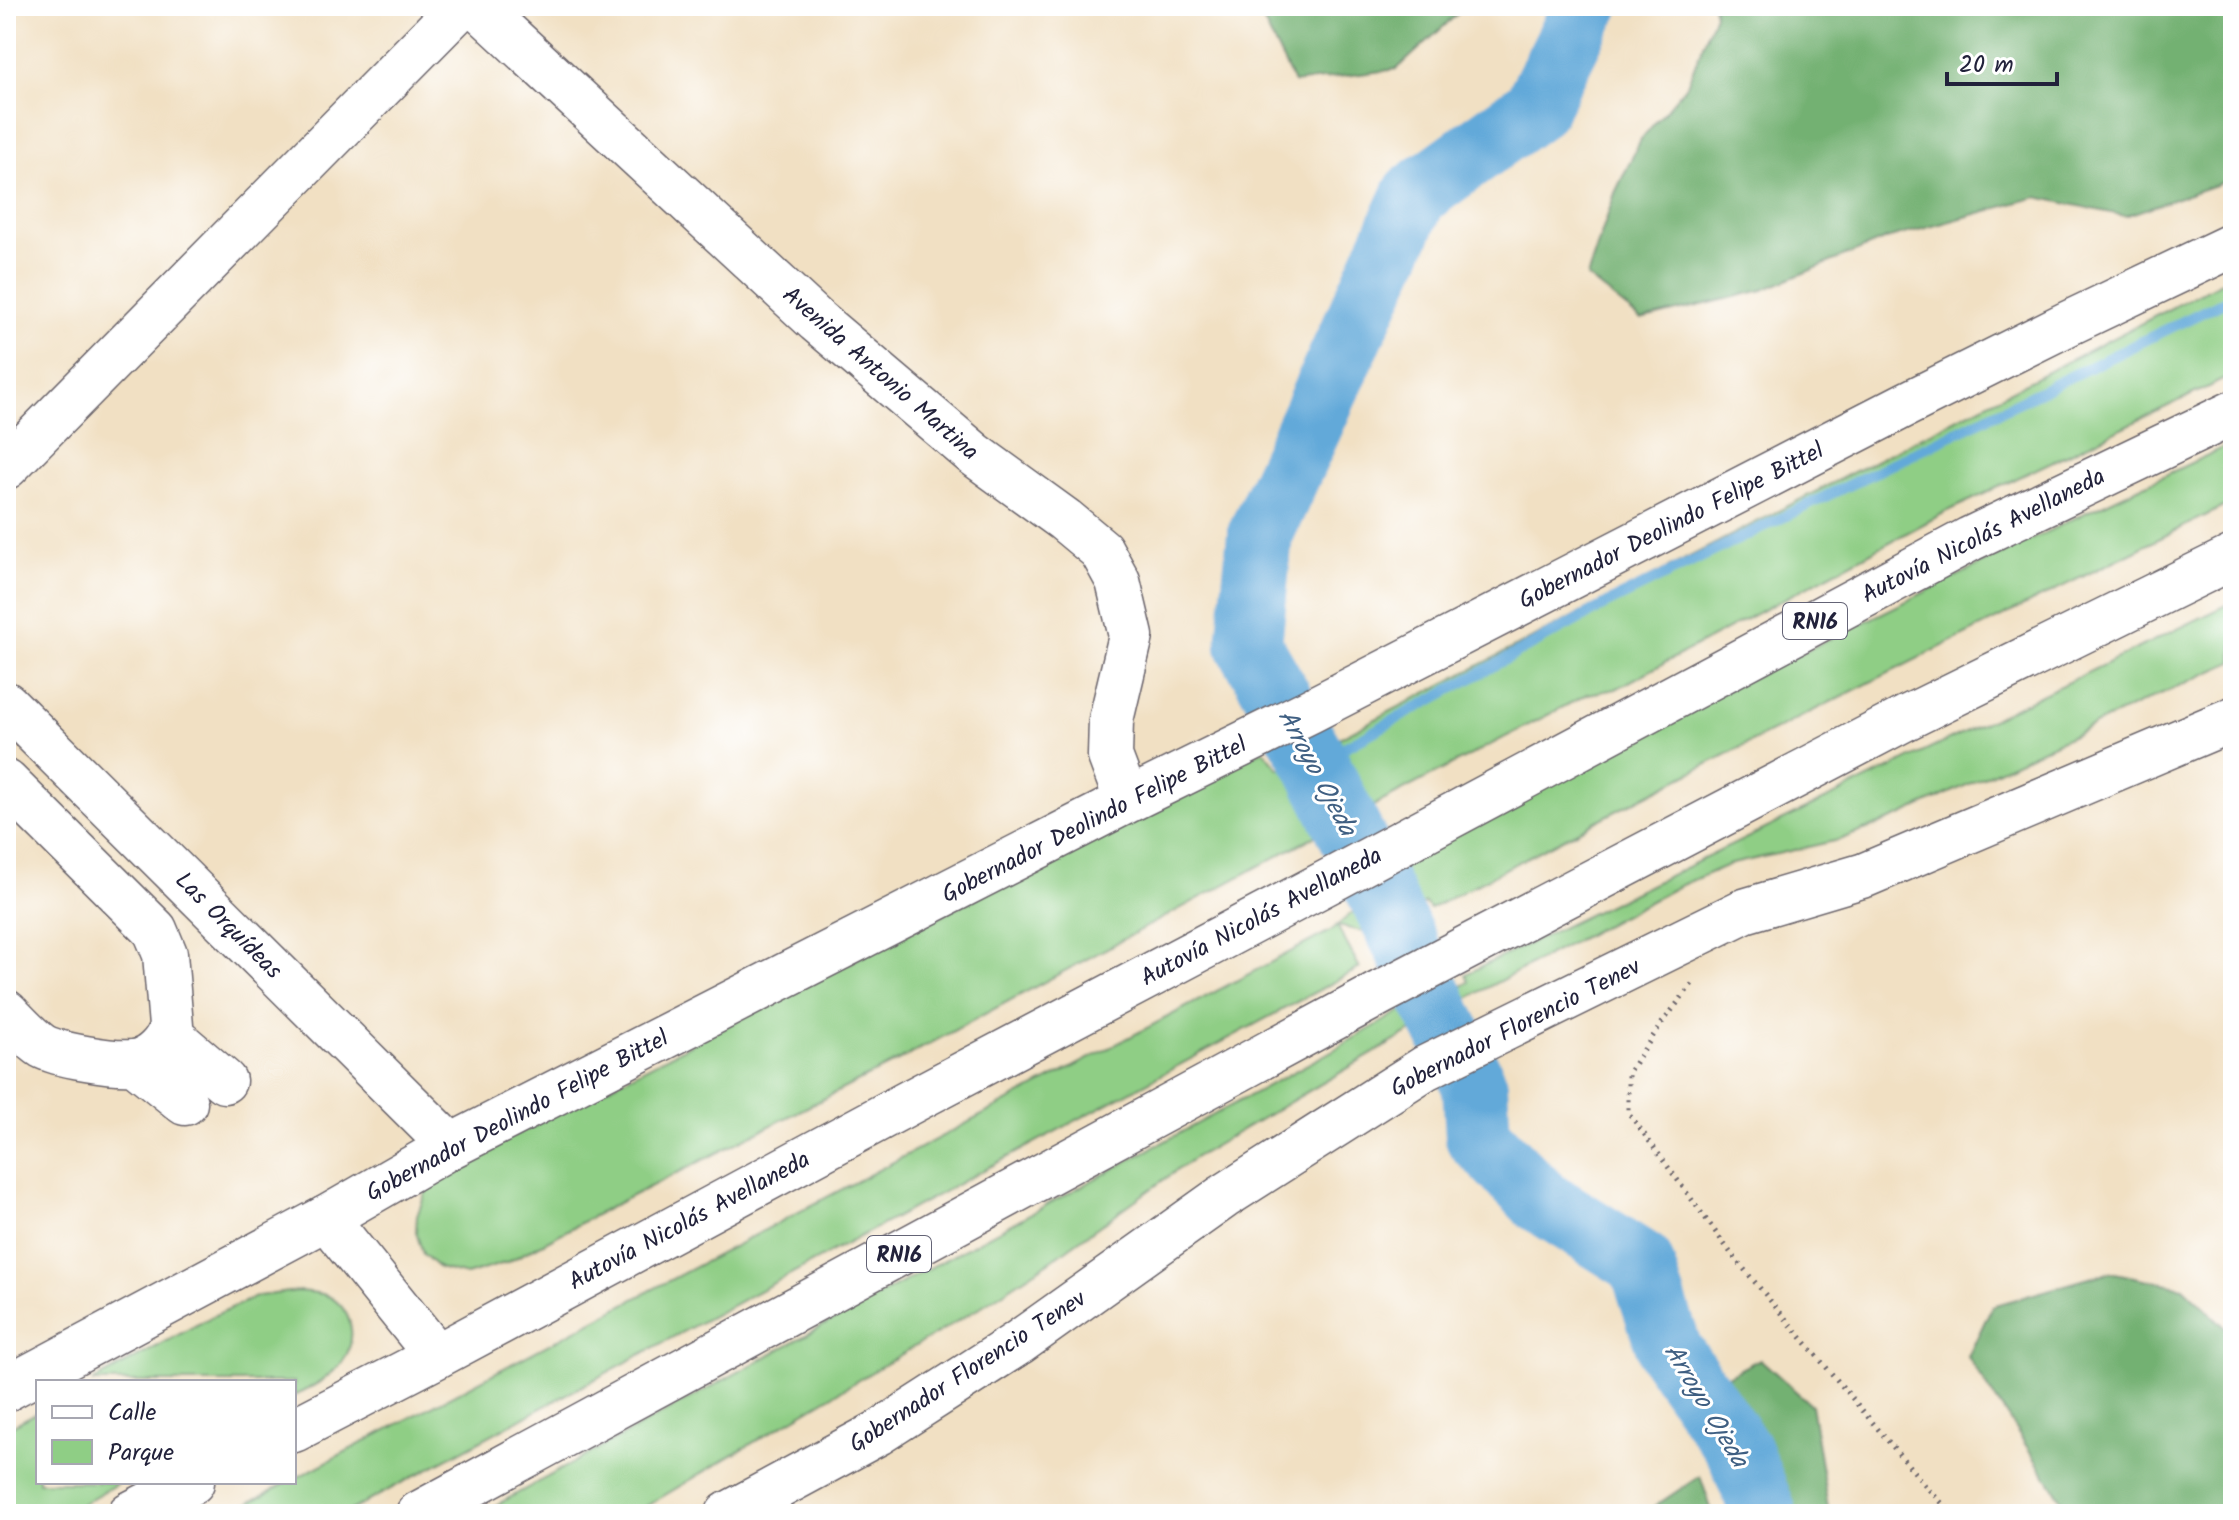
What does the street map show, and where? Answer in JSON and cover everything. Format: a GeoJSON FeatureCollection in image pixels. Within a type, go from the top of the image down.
{"type":"FeatureCollection","features":[{"type":"Feature","properties":{"kind":"main road"},"geometry":{"type":"LineString","coordinates":[[6,467],[461,6]]}},
{"type":"Feature","properties":{"kind":"main road","name":"Avenida Antonio Martina"},"geometry":{"type":"LineString","coordinates":[[477,6],[817,321],[974,454],[1101,550],[1118,581],[1131,636],[1111,720],[1110,756],[1127,801]]}},
{"type":"Feature","properties":{"kind":"main road","name":"Gobernador Deolindo Felipe Bittel"},"geometry":{"type":"LineString","coordinates":[[6,1389],[326,1218],[451,1146],[1310,711],[1907,404],[2233,245]]}},
{"type":"Feature","properties":{"kind":"main road","name":"Autovía Nicolás Avellaneda"},"geometry":{"type":"LineString","coordinates":[[296,1429],[1970,539],[2233,413]]}},
{"type":"Feature","properties":{"kind":"main road","name":"RN16"},"geometry":{"type":"LineString","coordinates":[[418,1514],[1380,993],[1908,717],[2233,557]]}},
{"type":"Feature","properties":{"kind":"main road","name":"Las Orquídeas"},"geometry":{"type":"LineString","coordinates":[[6,704],[451,1146]]}},
{"type":"Feature","properties":{"kind":"main road","name":"Gobernador Florencio Tenev"},"geometry":{"type":"LineString","coordinates":[[728,1514],[878,1433],[1006,1352],[1223,1197],[1425,1068],[1744,911],[1865,875],[2233,719]]}},
{"type":"Feature","properties":{"kind":"main road"},"geometry":{"type":"LineString","coordinates":[[6,782],[155,930],[165,954],[171,1026],[169,1034],[151,1055],[134,1062],[58,1053],[43,1046],[6,1012]]}},
{"type":"Feature","properties":{"kind":"main road"},"geometry":{"type":"LineString","coordinates":[[169,1034],[224,1081]]}},
{"type":"Feature","properties":{"kind":"main road"},"geometry":{"type":"LineString","coordinates":[[134,1062],[185,1103]]}},
{"type":"Feature","properties":{"kind":"main road"},"geometry":{"type":"LineString","coordinates":[[326,1218],[437,1356]]}},
{"type":"Feature","properties":{"kind":"main road"},"geometry":{"type":"LineString","coordinates":[[130,1514],[188,1484]]}},
{"type":"Feature","properties":{"kind":"path"},"geometry":{"type":"LineString","coordinates":[[1695,979],[1628,1073],[1628,1112],[1733,1256],[1920,1480],[1953,1514]]}},
{"type":"Feature","properties":{"kind":"green space"},"geometry":{"type":"Polygon","coordinates":[[[1256,6],[1466,6],[1397,69],[1294,83],[1256,6]]]}},
{"type":"Feature","properties":{"kind":"green space"},"geometry":{"type":"Polygon","coordinates":[[[1713,6],[2233,6],[2233,179],[2125,216],[2037,197],[1886,239],[1763,290],[1641,320],[1587,277],[1615,193],[1641,139],[1687,85],[1715,14],[1713,6]]]}},
{"type":"Feature","properties":{"kind":"green space"},"geometry":{"type":"Polygon","coordinates":[[[2233,276],[2233,375],[1942,514],[1616,689],[1588,694],[1298,845],[894,1063],[508,1262],[466,1275],[439,1268],[423,1254],[416,1232],[417,1216],[426,1192],[445,1171],[1263,750],[1279,769],[2233,276]]]}},
{"type":"Feature","properties":{"kind":"green space"},"geometry":{"type":"Polygon","coordinates":[[[2233,443],[2233,502],[1729,753],[1430,909],[1425,903],[1371,933],[1337,926],[1360,968],[344,1514],[228,1514],[284,1484],[296,1484],[296,1478],[1332,930],[1405,867],[1398,852],[2233,443]]]}},
{"type":"Feature","properties":{"kind":"green space"},"geometry":{"type":"Polygon","coordinates":[[[2233,602],[2233,662],[1905,814],[1839,840],[1728,865],[1677,887],[1477,993],[1194,1158],[976,1310],[633,1514],[480,1514],[1410,1006],[1414,1013],[1469,982],[1466,974],[2233,602]]]}},
{"type":"Feature","properties":{"kind":"green space"},"geometry":{"type":"Polygon","coordinates":[[[2110,1272],[2183,1287],[2233,1335],[2233,1514],[2071,1514],[1968,1357],[1992,1306],[2110,1272]]]}},
{"type":"Feature","properties":{"kind":"green space"},"geometry":{"type":"Polygon","coordinates":[[[313,1292],[337,1302],[349,1320],[351,1340],[336,1369],[296,1395],[296,1380],[96,1380],[213,1316],[258,1296],[313,1292]]]}},
{"type":"Feature","properties":{"kind":"green space"},"geometry":{"type":"Polygon","coordinates":[[[1760,1359],[1811,1405],[1829,1514],[1797,1514],[1762,1446],[1721,1379],[1760,1359]]]}},
{"type":"Feature","properties":{"kind":"green space"},"geometry":{"type":"Polygon","coordinates":[[[36,1413],[36,1484],[116,1484],[64,1514],[6,1514],[6,1429],[36,1413]]]}},
{"type":"Feature","properties":{"kind":"green space"},"geometry":{"type":"Polygon","coordinates":[[[1700,1476],[1713,1514],[1643,1514],[1700,1476]]]}},
{"type":"Feature","properties":{"kind":"waterway","name":"Arroyo Ojeda"},"geometry":{"type":"LineString","coordinates":[[1586,6],[1535,108],[1415,195],[1260,535],[1249,645],[1316,763],[1475,1086],[1478,1137],[1540,1200],[1641,1263],[1670,1351],[1739,1451],[1764,1514]]}},
{"type":"Feature","properties":{"kind":"waterway"},"geometry":{"type":"LineString","coordinates":[[1316,763],[1614,600],[2233,297]]}}]}
